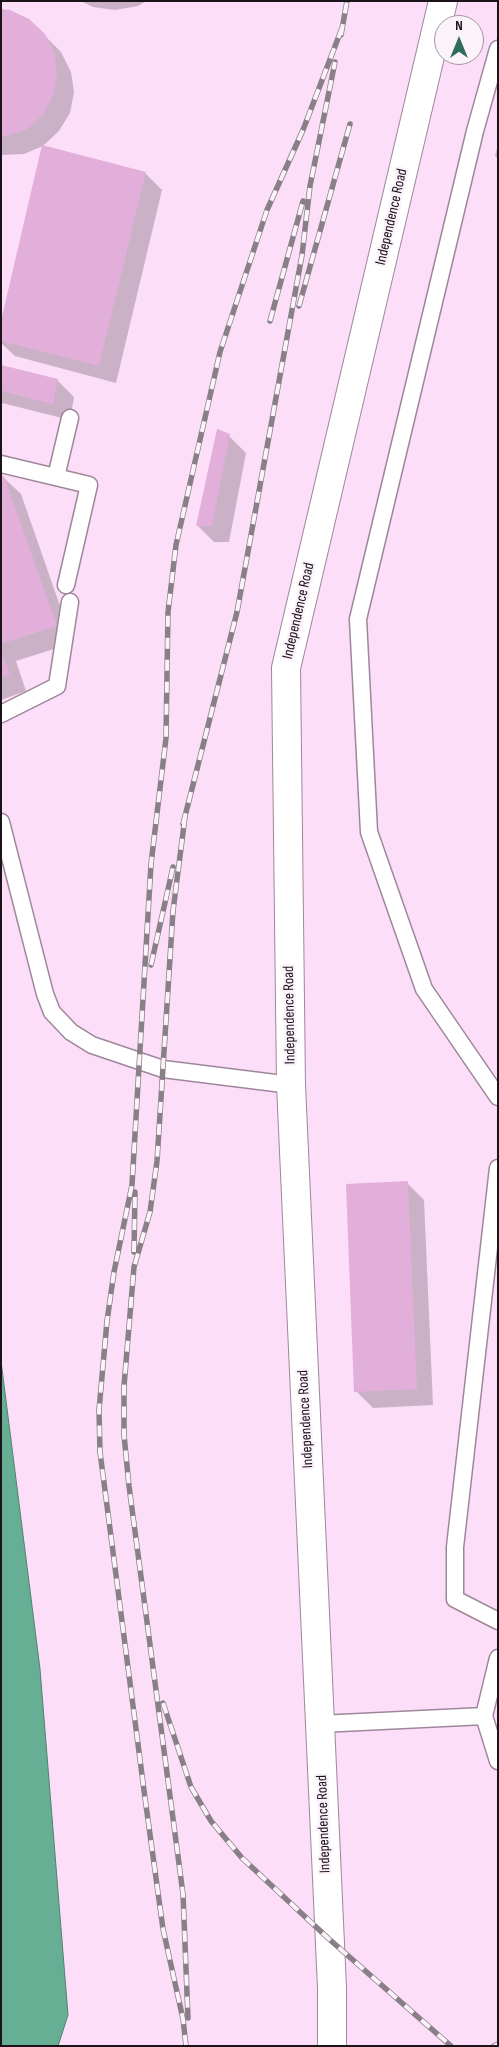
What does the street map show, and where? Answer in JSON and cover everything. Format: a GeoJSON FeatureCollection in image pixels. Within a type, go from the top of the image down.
{"type":"FeatureCollection","features":[{"type":"Feature","properties":{"kind":"street","name":"Independence Road"},"geometry":{"type":"LineString","coordinates":[[332,2046],[332,1988],[291,1085],[286,668],[443,1]]}},
{"type":"Feature","properties":{"kind":"lane"},"geometry":{"type":"LineString","coordinates":[[498,50],[475,131],[358,619],[369,832],[424,990],[498,1097]]}},
{"type":"Feature","properties":{"kind":"lane"},"geometry":{"type":"LineString","coordinates":[[56,477],[70,418]]}},
{"type":"Feature","properties":{"kind":"lane"},"geometry":{"type":"LineString","coordinates":[[1,464],[89,485],[66,585]]}},
{"type":"Feature","properties":{"kind":"lane"},"geometry":{"type":"LineString","coordinates":[[1,714],[57,686],[70,602]]}},
{"type":"Feature","properties":{"kind":"lane"},"geometry":{"type":"LineString","coordinates":[[1,822],[45,994],[52,1012],[71,1032],[92,1045],[163,1069],[291,1085]]}},
{"type":"Feature","properties":{"kind":"lane"},"geometry":{"type":"LineString","coordinates":[[498,1168],[455,1547],[455,1599],[498,1621]]}},
{"type":"Feature","properties":{"kind":"lane"},"geometry":{"type":"LineString","coordinates":[[498,1658],[484,1716],[498,1761]]}},
{"type":"Feature","properties":{"kind":"lane"},"geometry":{"type":"LineString","coordinates":[[320,1724],[484,1716]]}},
{"type":"Feature","properties":{"kind":"shaded area"},"geometry":{"type":"Polygon","coordinates":[[[1,1],[498,1],[498,2046],[58,2046],[68,2015],[40,1669],[1,1361],[1,1]]]}},
{"type":"Feature","properties":{"kind":"shaded area"},"geometry":{"type":"Polygon","coordinates":[[[1,1361],[40,1669],[68,2015],[58,2046],[1,2046],[1,1361]]]}},
{"type":"Feature","properties":{"kind":"building"},"geometry":{"type":"Polygon","coordinates":[[[1,9],[10,10],[29,19],[45,34],[55,54],[57,75],[53,96],[43,115],[27,129],[1,138],[1,9]]]}},
{"type":"Feature","properties":{"kind":"building"},"geometry":{"type":"Polygon","coordinates":[[[42,145],[146,172],[99,366],[1,341],[1,321],[42,145]]]}},
{"type":"Feature","properties":{"kind":"building"},"geometry":{"type":"Polygon","coordinates":[[[1,365],[58,379],[53,404],[1,391],[1,365]]]}},
{"type":"Feature","properties":{"kind":"building"},"geometry":{"type":"Polygon","coordinates":[[[217,429],[230,434],[212,526],[196,526],[217,429]]]}},
{"type":"Feature","properties":{"kind":"building"},"geometry":{"type":"Polygon","coordinates":[[[4,476],[57,626],[1,644],[1,477],[4,476]]]}},
{"type":"Feature","properties":{"kind":"building"},"geometry":{"type":"Polygon","coordinates":[[[1,649],[10,674],[1,678],[1,649]]]}},
{"type":"Feature","properties":{"kind":"building"},"geometry":{"type":"Polygon","coordinates":[[[408,1181],[417,1389],[354,1392],[346,1184],[408,1181]]]}},
{"type":"Feature","properties":{"kind":"railway"},"geometry":{"type":"LineString","coordinates":[[341,35],[347,1]]}},
{"type":"Feature","properties":{"kind":"railway"},"geometry":{"type":"LineString","coordinates":[[186,2046],[183,2019],[163,1929],[145,1798],[100,1452],[99,1410],[107,1321],[114,1272],[132,1185],[151,864],[166,738],[168,612],[176,545],[220,352],[267,210],[303,130],[342,28]]}},
{"type":"Feature","properties":{"kind":"railway"},"geometry":{"type":"LineString","coordinates":[[183,824],[237,612],[302,255],[310,186],[335,62]]}},
{"type":"Feature","properties":{"kind":"railway"},"geometry":{"type":"LineString","coordinates":[[299,306],[350,124]]}},
{"type":"Feature","properties":{"kind":"railway"},"geometry":{"type":"LineString","coordinates":[[270,321],[303,201]]}},
{"type":"Feature","properties":{"kind":"railway"},"geometry":{"type":"LineString","coordinates":[[185,817],[173,911],[157,1161],[150,1212],[134,1267],[124,1386],[124,1435],[129,1486],[183,1894],[188,2018]]}},
{"type":"Feature","properties":{"kind":"railway"},"geometry":{"type":"LineString","coordinates":[[151,965],[173,867]]}},
{"type":"Feature","properties":{"kind":"railway"},"geometry":{"type":"LineString","coordinates":[[134,1252],[135,1192]]}},
{"type":"Feature","properties":{"kind":"railway"},"geometry":{"type":"LineString","coordinates":[[163,1703],[191,1787],[211,1821],[242,1858],[329,1939],[451,2046]]}},
{"type":"Feature","properties":{"kind":"railway"},"geometry":{"type":"LineString","coordinates":[[494,2046],[498,2044]]}}]}
